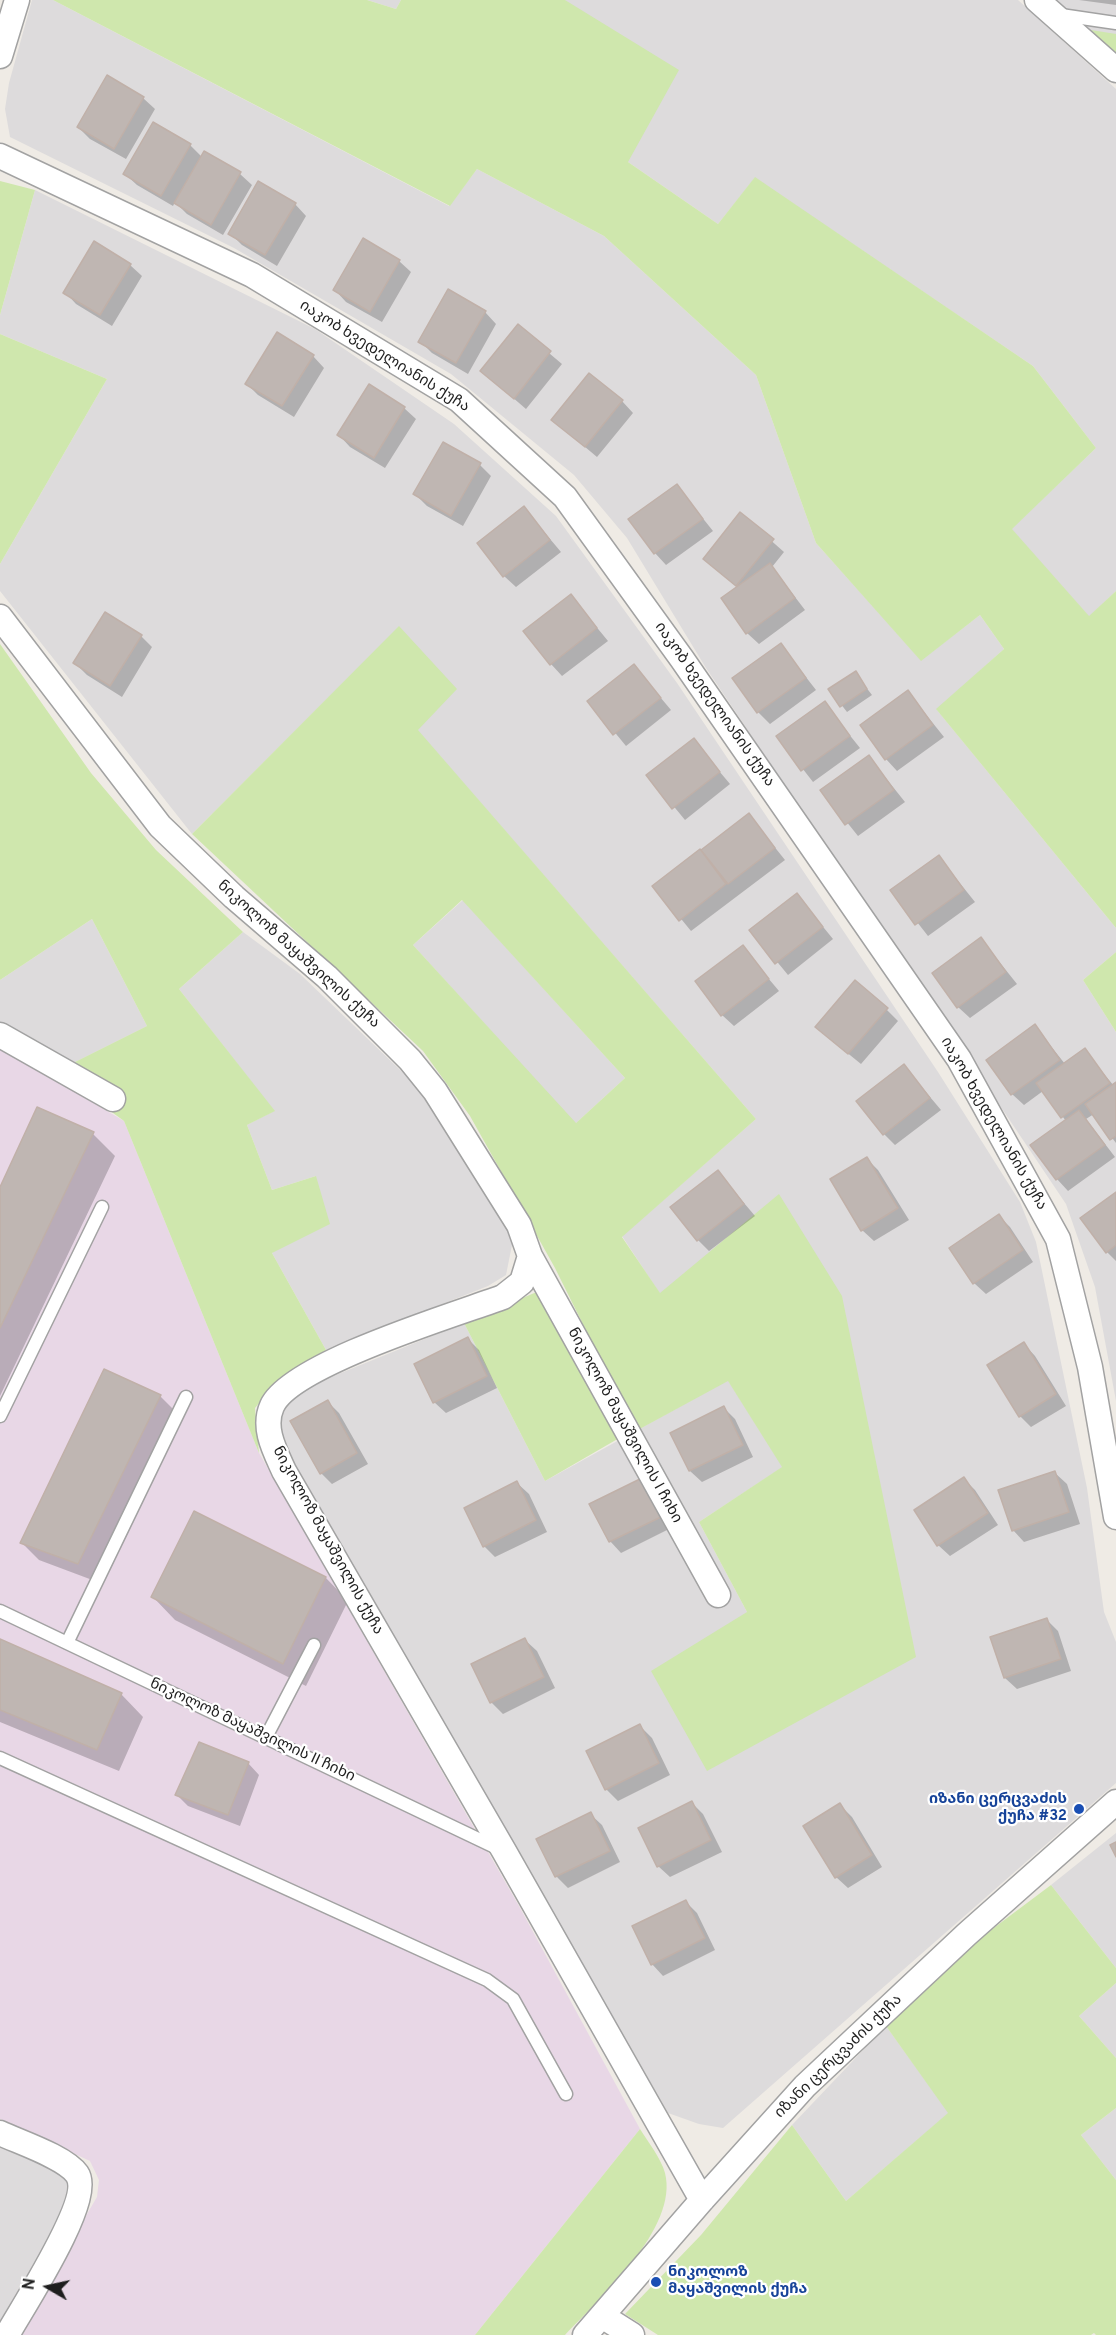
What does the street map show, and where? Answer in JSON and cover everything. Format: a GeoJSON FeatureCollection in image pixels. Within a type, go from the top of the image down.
{"type":"FeatureCollection","features":[{"type":"Feature","properties":{"kind":"street"},"geometry":{"type":"LineString","coordinates":[[0,56],[17,0]]}},
{"type":"Feature","properties":{"kind":"street"},"geometry":{"type":"LineString","coordinates":[[1045,7],[1116,70]]}},
{"type":"Feature","properties":{"kind":"street","name":"იაკობ ხვედელიანის ქუჩა"},"geometry":{"type":"LineString","coordinates":[[0,156],[261,281],[459,400],[565,497],[682,659],[959,1059],[1058,1239],[1090,1366],[1116,1517]]}},
{"type":"Feature","properties":{"kind":"street","name":"ნიკოლოზ მაყაშვილის ქუჩა"},"geometry":{"type":"LineString","coordinates":[[0,617],[160,826],[234,897],[327,977],[410,1060],[435,1091],[519,1225],[530,1256],[522,1282],[503,1297],[349,1354],[291,1385],[272,1405],[268,1434],[284,1471],[504,1851],[702,2200]]}},
{"type":"Feature","properties":{"kind":"street"},"geometry":{"type":"LineString","coordinates":[[0,1035],[112,1099]]}},
{"type":"Feature","properties":{"kind":"street","name":"ნიკოლოზ მაყაშვილის I ჩიხი"},"geometry":{"type":"LineString","coordinates":[[530,1256],[718,1595]]}},
{"type":"Feature","properties":{"kind":"street","name":"იზანი ცერცვაძის ქუჩა"},"geometry":{"type":"LineString","coordinates":[[585,2335],[702,2200],[813,2078],[967,1934],[1116,1802]]}},
{"type":"Feature","properties":{"kind":"street"},"geometry":{"type":"LineString","coordinates":[[0,2133],[67,2164],[77,2174],[80,2183],[79,2199],[72,2221],[7,2335]]}},
{"type":"Feature","properties":{"kind":"street"},"geometry":{"type":"LineString","coordinates":[[602,2316],[632,2335]]}},
{"type":"Feature","properties":{"kind":"lane"},"geometry":{"type":"LineString","coordinates":[[1045,7],[1116,23]]}},
{"type":"Feature","properties":{"kind":"lane"},"geometry":{"type":"LineString","coordinates":[[0,1416],[102,1207]]}},
{"type":"Feature","properties":{"kind":"lane"},"geometry":{"type":"LineString","coordinates":[[67,1643],[186,1397]]}},
{"type":"Feature","properties":{"kind":"lane","name":"ნიკოლოზ მაყაშვილის II ჩიხი"},"geometry":{"type":"LineString","coordinates":[[0,1611],[504,1851]]}},
{"type":"Feature","properties":{"kind":"lane"},"geometry":{"type":"LineString","coordinates":[[266,1737],[314,1645]]}},
{"type":"Feature","properties":{"kind":"lane"},"geometry":{"type":"LineString","coordinates":[[0,1758],[487,1980],[513,1999],[566,2094]]}},
{"type":"Feature","properties":{"kind":"shaded area"},"geometry":{"type":"Polygon","coordinates":[[[32,0],[53,0],[449,206],[477,169],[604,236],[756,375],[816,543],[921,660],[980,615],[1004,649],[937,710],[1116,928],[1116,952],[1083,980],[1116,1032],[1116,1401],[1095,1287],[1066,1204],[706,668],[627,538],[574,475],[451,374],[234,248],[10,137],[5,109],[9,83],[32,0]]]}},
{"type":"Feature","properties":{"kind":"shaded area"},"geometry":{"type":"Polygon","coordinates":[[[367,0],[401,0],[396,9],[367,0]]]}},
{"type":"Feature","properties":{"kind":"shaded area"},"geometry":{"type":"Polygon","coordinates":[[[565,0],[1018,0],[1116,89],[1116,591],[1089,617],[1011,529],[1096,448],[1033,366],[755,178],[718,224],[628,162],[565,0]]]}},
{"type":"Feature","properties":{"kind":"shaded area"},"geometry":{"type":"Polygon","coordinates":[[[1053,0],[1116,0],[1116,61],[1053,0]]]}},
{"type":"Feature","properties":{"kind":"shaded area"},"geometry":{"type":"Polygon","coordinates":[[[35,190],[315,329],[454,424],[556,516],[677,683],[938,1072],[1020,1202],[1036,1242],[1087,1488],[1104,1612],[1116,1642],[1116,1783],[723,2128],[699,2124],[668,2113],[286,1452],[278,1425],[281,1408],[299,1390],[464,1323],[545,1481],[728,1380],[783,1467],[699,1522],[747,1612],[706,1771],[842,1296],[660,1294],[622,1236],[756,1119],[417,730],[399,627],[192,834],[0,591],[0,564],[107,379],[0,334],[0,315],[35,190]]]}},
{"type":"Feature","properties":{"kind":"shaded area"},"geometry":{"type":"Polygon","coordinates":[[[463,900],[625,1078],[575,1124],[413,945],[463,900]]]}},
{"type":"Feature","properties":{"kind":"shaded area"},"geometry":{"type":"Polygon","coordinates":[[[92,919],[147,1026],[69,1065],[0,1027],[0,980],[92,919]]]}},
{"type":"Feature","properties":{"kind":"shaded area"},"geometry":{"type":"Polygon","coordinates":[[[243,932],[300,974],[419,1088],[505,1222],[513,1240],[506,1275],[488,1286],[326,1350],[272,1253],[316,1176],[272,1190],[247,1125],[274,1111],[179,989],[243,932]]]}},
{"type":"Feature","properties":{"kind":"shaded area"},"geometry":{"type":"Polygon","coordinates":[[[0,1048],[124,1121],[259,1453],[519,1906],[640,2129],[475,2335],[16,2335],[97,2197],[99,2180],[90,2161],[0,2119],[0,1048]]]}},
{"type":"Feature","properties":{"kind":"shaded area"},"geometry":{"type":"Polygon","coordinates":[[[1116,1833],[1116,1968],[1051,1885],[1116,1833]]]}},
{"type":"Feature","properties":{"kind":"shaded area"},"geometry":{"type":"Polygon","coordinates":[[[1116,1983],[1116,2058],[1079,2016],[1116,1983]]]}},
{"type":"Feature","properties":{"kind":"shaded area"},"geometry":{"type":"Polygon","coordinates":[[[886,2026],[949,2113],[846,2201],[792,2125],[886,2026]]]}},
{"type":"Feature","properties":{"kind":"shaded area"},"geometry":{"type":"Polygon","coordinates":[[[1116,2108],[1116,2180],[1081,2135],[1116,2108]]]}},
{"type":"Feature","properties":{"kind":"shaded area"},"geometry":{"type":"Polygon","coordinates":[[[0,2140],[64,2175],[70,2192],[66,2218],[0,2334],[0,2140]]]}},
{"type":"Feature","properties":{"kind":"green space"},"geometry":{"type":"Polygon","coordinates":[[[53,0],[367,0],[396,9],[401,0],[565,0],[679,70],[628,162],[718,224],[755,177],[1033,366],[1096,448],[1012,529],[1089,616],[1116,591],[1116,928],[936,709],[1004,649],[980,615],[921,661],[816,543],[756,375],[604,236],[477,169],[450,206],[53,0]]]}},
{"type":"Feature","properties":{"kind":"green space"},"geometry":{"type":"Polygon","coordinates":[[[1091,30],[1116,34],[1116,54],[1091,30]]]}},
{"type":"Feature","properties":{"kind":"green space"},"geometry":{"type":"Polygon","coordinates":[[[0,181],[35,190],[0,315],[0,181]]]}},
{"type":"Feature","properties":{"kind":"green space"},"geometry":{"type":"Polygon","coordinates":[[[0,334],[107,379],[0,564],[0,334]]]}},
{"type":"Feature","properties":{"kind":"green space"},"geometry":{"type":"Polygon","coordinates":[[[399,626],[457,689],[418,730],[756,1119],[622,1237],[660,1293],[779,1194],[842,1296],[916,1657],[707,1771],[651,1671],[747,1612],[699,1522],[782,1467],[728,1381],[636,1431],[555,1268],[470,1116],[423,1051],[192,834],[399,626]],[[462,900],[413,945],[576,1123],[625,1078],[462,900]]]}},
{"type":"Feature","properties":{"kind":"green space"},"geometry":{"type":"Polygon","coordinates":[[[0,644],[91,773],[156,850],[243,932],[179,989],[275,1111],[247,1125],[272,1190],[316,1176],[330,1224],[272,1253],[326,1350],[273,1386],[255,1408],[259,1453],[124,1121],[109,1110],[69,1065],[147,1026],[92,919],[0,980],[0,644]]]}},
{"type":"Feature","properties":{"kind":"green space"},"geometry":{"type":"Polygon","coordinates":[[[1116,952],[1116,1032],[1083,980],[1116,952]]]}},
{"type":"Feature","properties":{"kind":"green space"},"geometry":{"type":"Polygon","coordinates":[[[539,1291],[621,1437],[545,1481],[464,1323],[539,1291]]]}},
{"type":"Feature","properties":{"kind":"green space"},"geometry":{"type":"Polygon","coordinates":[[[1051,1885],[1116,1968],[1116,1983],[1079,2016],[1116,2058],[1116,2108],[1081,2135],[1116,2180],[1116,2335],[1096,2335],[1094,2333],[1091,2335],[658,2335],[625,2314],[701,2235],[792,2125],[846,2201],[948,2113],[886,2026],[967,1948],[1051,1885]]]}},
{"type":"Feature","properties":{"kind":"green space"},"geometry":{"type":"Polygon","coordinates":[[[640,2129],[663,2167],[666,2194],[660,2216],[633,2261],[565,2335],[475,2335],[640,2129]]]}},
{"type":"Feature","properties":{"kind":"building"},"geometry":{"type":"Polygon","coordinates":[[[107,75],[144,97],[114,149],[77,127],[107,75]]]}},
{"type":"Feature","properties":{"kind":"building"},"geometry":{"type":"Polygon","coordinates":[[[153,122],[191,144],[161,196],[123,174],[153,122]]]}},
{"type":"Feature","properties":{"kind":"building"},"geometry":{"type":"Polygon","coordinates":[[[204,151],[241,172],[211,225],[174,203],[204,151]]]}},
{"type":"Feature","properties":{"kind":"building"},"geometry":{"type":"Polygon","coordinates":[[[258,181],[296,203],[265,255],[228,234],[258,181]]]}},
{"type":"Feature","properties":{"kind":"building"},"geometry":{"type":"Polygon","coordinates":[[[363,238],[400,260],[370,312],[333,290],[363,238]]]}},
{"type":"Feature","properties":{"kind":"building"},"geometry":{"type":"Polygon","coordinates":[[[94,241],[131,264],[100,315],[63,293],[94,241]]]}},
{"type":"Feature","properties":{"kind":"building"},"geometry":{"type":"Polygon","coordinates":[[[448,289],[486,311],[456,363],[418,342],[448,289]]]}},
{"type":"Feature","properties":{"kind":"building"},"geometry":{"type":"Polygon","coordinates":[[[518,324],[551,351],[514,399],[480,371],[518,324]]]}},
{"type":"Feature","properties":{"kind":"building"},"geometry":{"type":"Polygon","coordinates":[[[277,332],[314,355],[282,406],[245,384],[277,332]]]}},
{"type":"Feature","properties":{"kind":"building"},"geometry":{"type":"Polygon","coordinates":[[[589,373],[623,400],[585,447],[551,420],[589,373]]]}},
{"type":"Feature","properties":{"kind":"building"},"geometry":{"type":"Polygon","coordinates":[[[369,384],[405,407],[374,458],[337,435],[369,384]]]}},
{"type":"Feature","properties":{"kind":"building"},"geometry":{"type":"Polygon","coordinates":[[[443,442],[481,463],[451,516],[413,494],[443,442]]]}},
{"type":"Feature","properties":{"kind":"building"},"geometry":{"type":"Polygon","coordinates":[[[677,484],[703,519],[654,554],[628,519],[677,484]]]}},
{"type":"Feature","properties":{"kind":"building"},"geometry":{"type":"Polygon","coordinates":[[[524,506],[550,540],[503,577],[477,543],[524,506]]]}},
{"type":"Feature","properties":{"kind":"building"},"geometry":{"type":"Polygon","coordinates":[[[740,512],[774,539],[736,586],[703,559],[740,512]]]}},
{"type":"Feature","properties":{"kind":"building"},"geometry":{"type":"Polygon","coordinates":[[[770,563],[795,598],[746,634],[721,598],[770,563]]]}},
{"type":"Feature","properties":{"kind":"building"},"geometry":{"type":"Polygon","coordinates":[[[571,594],[597,628],[550,665],[523,631],[571,594]]]}},
{"type":"Feature","properties":{"kind":"building"},"geometry":{"type":"Polygon","coordinates":[[[105,612],[142,635],[110,686],[73,663],[105,612]]]}},
{"type":"Feature","properties":{"kind":"building"},"geometry":{"type":"Polygon","coordinates":[[[781,643],[806,678],[757,713],[732,678],[781,643]]]}},
{"type":"Feature","properties":{"kind":"building"},"geometry":{"type":"Polygon","coordinates":[[[634,664],[661,698],[613,735],[587,701],[634,664]]]}},
{"type":"Feature","properties":{"kind":"building"},"geometry":{"type":"Polygon","coordinates":[[[856,671],[867,689],[840,707],[828,689],[856,671]]]}},
{"type":"Feature","properties":{"kind":"building"},"geometry":{"type":"Polygon","coordinates":[[[908,690],[933,725],[885,760],[860,725],[908,690]]]}},
{"type":"Feature","properties":{"kind":"building"},"geometry":{"type":"Polygon","coordinates":[[[825,701],[850,736],[801,771],[776,736],[825,701]]]}},
{"type":"Feature","properties":{"kind":"building"},"geometry":{"type":"Polygon","coordinates":[[[694,738],[720,772],[672,809],[646,775],[694,738]]]}},
{"type":"Feature","properties":{"kind":"building"},"geometry":{"type":"Polygon","coordinates":[[[869,755],[894,790],[845,825],[820,790],[869,755]]]}},
{"type":"Feature","properties":{"kind":"building"},"geometry":{"type":"Polygon","coordinates":[[[749,813],[775,848],[728,884],[701,850],[749,813]]]}},
{"type":"Feature","properties":{"kind":"building"},"geometry":{"type":"Polygon","coordinates":[[[700,849],[726,884],[679,921],[652,886],[700,849]]]}},
{"type":"Feature","properties":{"kind":"building"},"geometry":{"type":"Polygon","coordinates":[[[939,855],[964,890],[915,925],[890,890],[939,855]]]}},
{"type":"Feature","properties":{"kind":"building"},"geometry":{"type":"Polygon","coordinates":[[[797,893],[823,927],[775,964],[749,930],[797,893]]]}},
{"type":"Feature","properties":{"kind":"building"},"geometry":{"type":"Polygon","coordinates":[[[981,937],[1006,972],[957,1008],[932,973],[981,937]]]}},
{"type":"Feature","properties":{"kind":"building"},"geometry":{"type":"Polygon","coordinates":[[[743,945],[769,979],[721,1016],[695,981],[743,945]]]}},
{"type":"Feature","properties":{"kind":"building"},"geometry":{"type":"Polygon","coordinates":[[[855,980],[888,1008],[848,1054],[815,1027],[855,980]]]}},
{"type":"Feature","properties":{"kind":"building"},"geometry":{"type":"Polygon","coordinates":[[[1035,1024],[1060,1060],[1011,1095],[986,1060],[1035,1024]]]}},
{"type":"Feature","properties":{"kind":"building"},"geometry":{"type":"Polygon","coordinates":[[[1085,1048],[1110,1083],[1061,1118],[1036,1083],[1085,1048]]]}},
{"type":"Feature","properties":{"kind":"building"},"geometry":{"type":"Polygon","coordinates":[[[904,1064],[930,1098],[883,1135],[856,1101],[904,1064]]]}},
{"type":"Feature","properties":{"kind":"building"},"geometry":{"type":"Polygon","coordinates":[[[1116,1082],[1116,1136],[1110,1140],[1085,1104],[1116,1082]]]}},
{"type":"Feature","properties":{"kind":"building"},"geometry":{"type":"Polygon","coordinates":[[[37,1107],[94,1132],[0,1328],[0,1187],[37,1107]]]}},
{"type":"Feature","properties":{"kind":"building"},"geometry":{"type":"Polygon","coordinates":[[[1079,1110],[1105,1145],[1056,1180],[1030,1145],[1079,1110]]]}},
{"type":"Feature","properties":{"kind":"building"},"geometry":{"type":"Polygon","coordinates":[[[867,1157],[898,1208],[861,1231],[830,1179],[867,1157]]]}},
{"type":"Feature","properties":{"kind":"building"},"geometry":{"type":"Polygon","coordinates":[[[718,1170],[744,1204],[697,1241],[670,1207],[718,1170]]]}},
{"type":"Feature","properties":{"kind":"building"},"geometry":{"type":"Polygon","coordinates":[[[1116,1192],[1116,1245],[1106,1253],[1080,1218],[1116,1192]]]}},
{"type":"Feature","properties":{"kind":"building"},"geometry":{"type":"Polygon","coordinates":[[[999,1214],[1023,1250],[973,1284],[949,1248],[999,1214]]]}},
{"type":"Feature","properties":{"kind":"building"},"geometry":{"type":"Polygon","coordinates":[[[468,1337],[487,1376],[433,1403],[414,1364],[468,1337]]]}},
{"type":"Feature","properties":{"kind":"building"},"geometry":{"type":"Polygon","coordinates":[[[1024,1342],[1056,1394],[1019,1417],[987,1365],[1024,1342]]]}},
{"type":"Feature","properties":{"kind":"building"},"geometry":{"type":"Polygon","coordinates":[[[104,1369],[161,1395],[78,1564],[20,1543],[104,1369]]]}},
{"type":"Feature","properties":{"kind":"building"},"geometry":{"type":"Polygon","coordinates":[[[328,1400],[357,1453],[320,1474],[290,1421],[328,1400]]]}},
{"type":"Feature","properties":{"kind":"building"},"geometry":{"type":"Polygon","coordinates":[[[724,1406],[743,1445],[689,1471],[670,1433],[724,1406]]]}},
{"type":"Feature","properties":{"kind":"building"},"geometry":{"type":"Polygon","coordinates":[[[1055,1471],[1069,1512],[1012,1531],[998,1490],[1055,1471]]]}},
{"type":"Feature","properties":{"kind":"building"},"geometry":{"type":"Polygon","coordinates":[[[644,1477],[663,1516],[609,1542],[589,1504],[644,1477]]]}},
{"type":"Feature","properties":{"kind":"building"},"geometry":{"type":"Polygon","coordinates":[[[964,1477],[988,1513],[937,1546],[914,1510],[964,1477]]]}},
{"type":"Feature","properties":{"kind":"building"},"geometry":{"type":"Polygon","coordinates":[[[517,1481],[536,1520],[483,1547],[464,1508],[517,1481]]]}},
{"type":"Feature","properties":{"kind":"building"},"geometry":{"type":"Polygon","coordinates":[[[194,1511],[326,1577],[283,1664],[151,1597],[194,1511]]]}},
{"type":"Feature","properties":{"kind":"building"},"geometry":{"type":"Polygon","coordinates":[[[1047,1618],[1061,1659],[1004,1678],[990,1637],[1047,1618]]]}},
{"type":"Feature","properties":{"kind":"building"},"geometry":{"type":"Polygon","coordinates":[[[525,1638],[544,1677],[490,1703],[471,1664],[525,1638]]]}},
{"type":"Feature","properties":{"kind":"building"},"geometry":{"type":"Polygon","coordinates":[[[0,1639],[122,1693],[97,1750],[0,1710],[0,1639]]]}},
{"type":"Feature","properties":{"kind":"building"},"geometry":{"type":"Polygon","coordinates":[[[640,1724],[659,1763],[605,1790],[586,1751],[640,1724]]]}},
{"type":"Feature","properties":{"kind":"building"},"geometry":{"type":"Polygon","coordinates":[[[199,1742],[249,1762],[228,1815],[175,1795],[199,1742]]]}},
{"type":"Feature","properties":{"kind":"building"},"geometry":{"type":"Polygon","coordinates":[[[692,1801],[711,1840],[657,1867],[638,1828],[692,1801]]]}},
{"type":"Feature","properties":{"kind":"building"},"geometry":{"type":"Polygon","coordinates":[[[840,1803],[872,1855],[835,1878],[803,1826],[840,1803]]]}},
{"type":"Feature","properties":{"kind":"building"},"geometry":{"type":"Polygon","coordinates":[[[591,1812],[610,1851],[555,1877],[536,1839],[591,1812]]]}},
{"type":"Feature","properties":{"kind":"building"},"geometry":{"type":"Polygon","coordinates":[[[1116,1842],[1116,1857],[1110,1845],[1116,1842]]]}},
{"type":"Feature","properties":{"kind":"building"},"geometry":{"type":"Polygon","coordinates":[[[686,1900],[705,1938],[651,1965],[632,1926],[686,1900]]]}},
{"type":"Feature","properties":{"kind":"place","name":"იზანი ცერცვაძის ქუჩა #32"},"geometry":{"type":"Point","coordinates":[1079,1809]}},
{"type":"Feature","properties":{"kind":"place","name":"ნიკოლოზ მაყაშვილის ქუჩა"},"geometry":{"type":"Point","coordinates":[656,2282]}}]}
